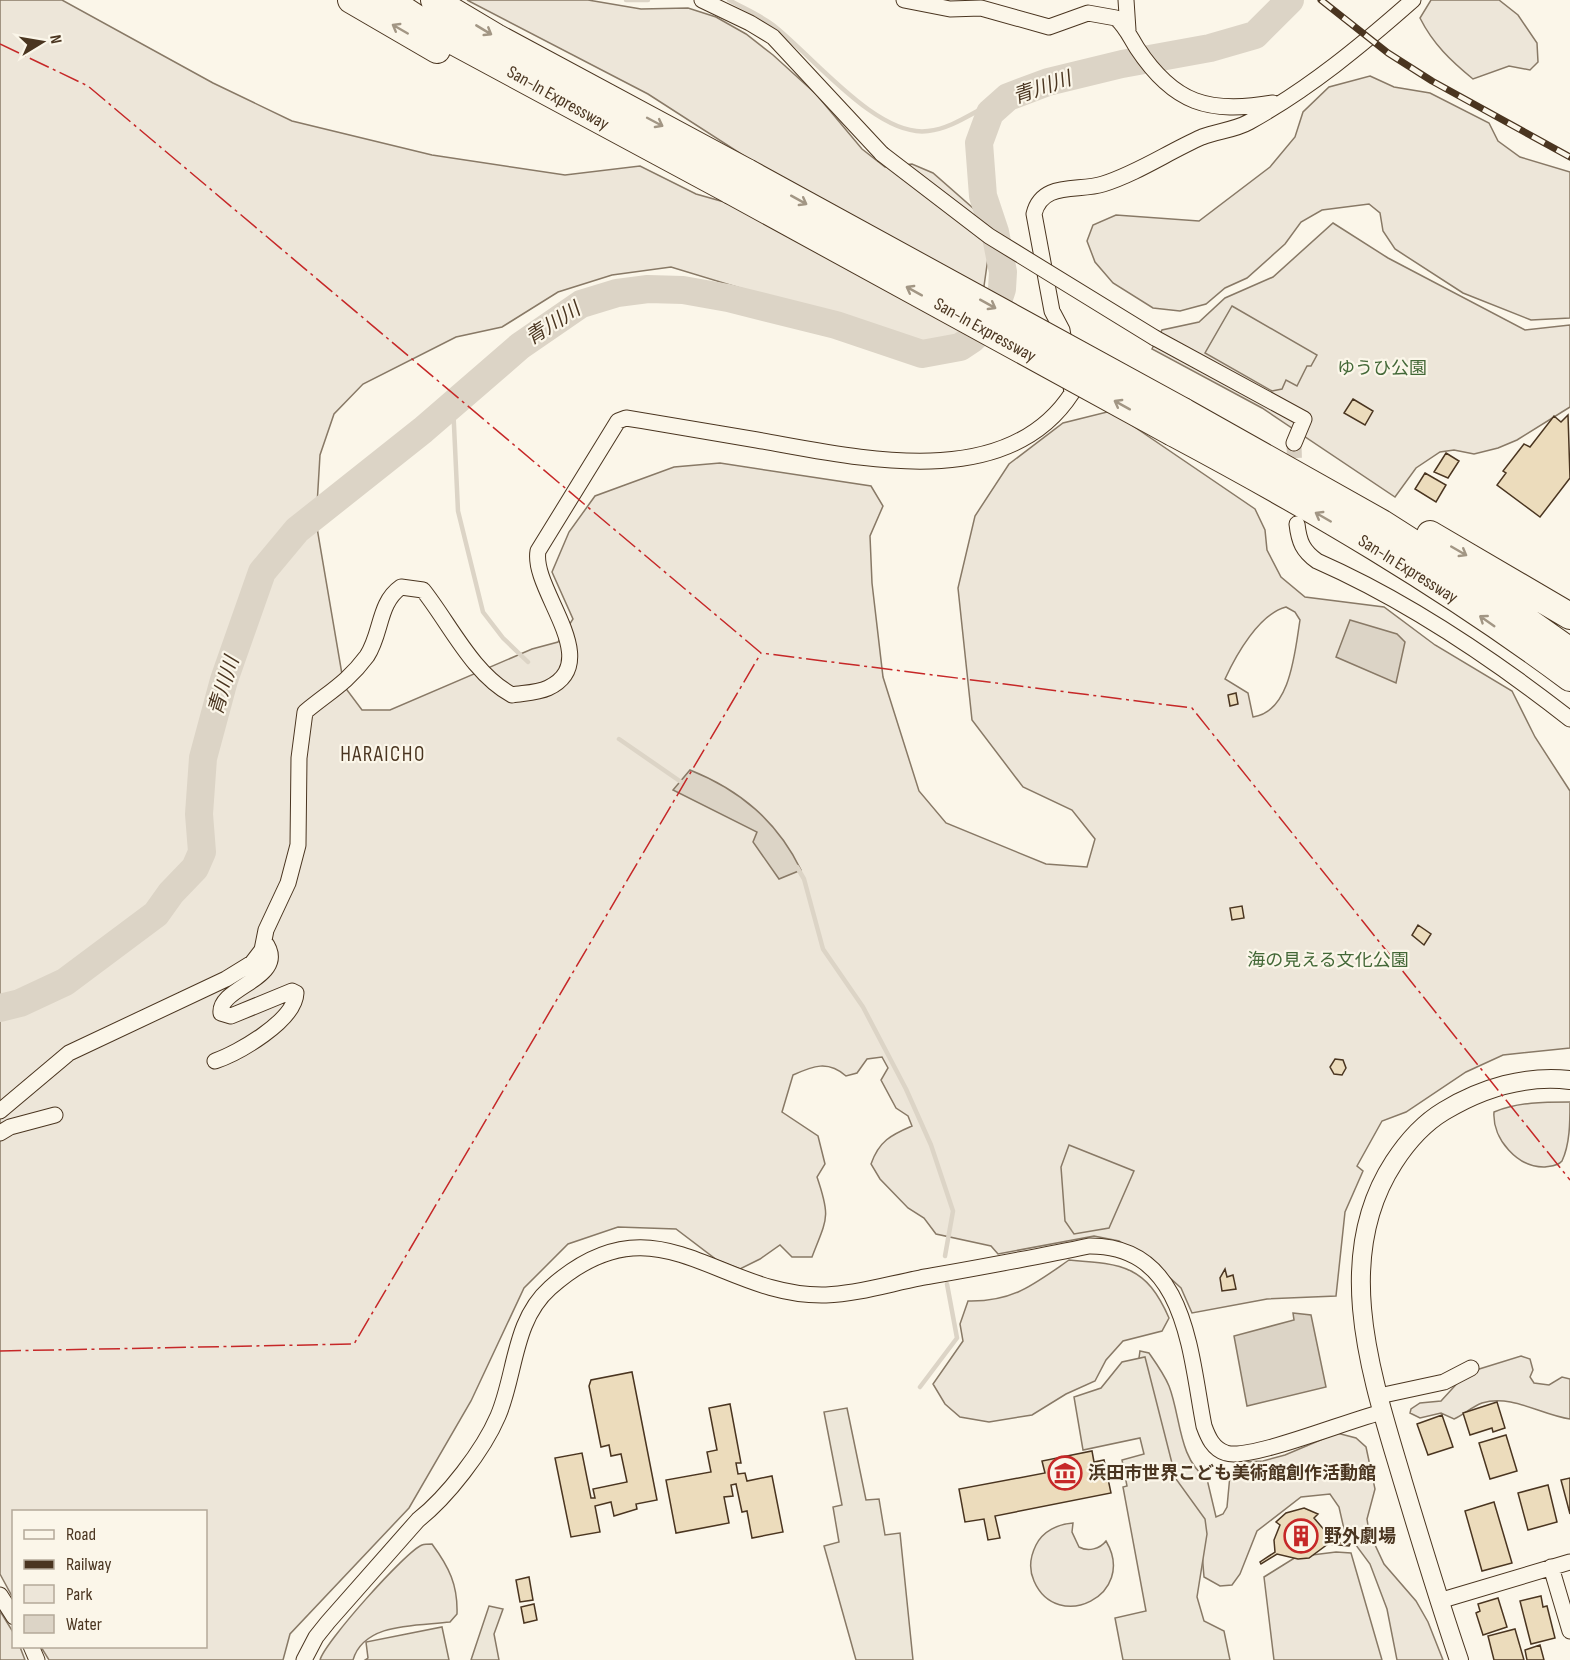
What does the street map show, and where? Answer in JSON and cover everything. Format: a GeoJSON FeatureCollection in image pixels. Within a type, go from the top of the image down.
{"type":"FeatureCollection","features":[{"type":"Feature","properties":{"kind":"highway"},"geometry":{"type":"LineString","coordinates":[[351,0],[434,49],[508,86],[642,145]]}},
{"type":"Feature","properties":{"kind":"highway","name":"San-In Expressway"},"geometry":{"type":"LineString","coordinates":[[389,0],[447,38],[642,145],[739,182]]}},
{"type":"Feature","properties":{"kind":"highway","name":"San-In Expressway"},"geometry":{"type":"LineString","coordinates":[[434,0],[739,182],[1382,523],[1451,567],[1570,651]]}},
{"type":"Feature","properties":{"kind":"highway"},"geometry":{"type":"LineString","coordinates":[[1186,421],[1368,500],[1570,616]]}},
{"type":"Feature","properties":{"kind":"highway","name":"San-In Expressway"},"geometry":{"type":"LineString","coordinates":[[1186,421],[1570,678]]}},
{"type":"Feature","properties":{"kind":"highway"},"geometry":{"type":"LineString","coordinates":[[1511,638],[1570,699]]}},
{"type":"Feature","properties":{"kind":"street"},"geometry":{"type":"LineString","coordinates":[[702,0],[750,22],[773,37],[882,154],[988,236],[1155,339],[1304,418],[1294,442]]}},
{"type":"Feature","properties":{"kind":"street"},"geometry":{"type":"LineString","coordinates":[[904,0],[950,9],[981,8],[1049,27],[1075,15],[1101,14],[1116,18],[1128,30],[1137,48],[1169,87],[1188,100],[1207,105],[1246,108],[1279,102]]}},
{"type":"Feature","properties":{"kind":"street"},"geometry":{"type":"LineString","coordinates":[[1126,0],[1128,30]]}},
{"type":"Feature","properties":{"kind":"street"},"geometry":{"type":"LineString","coordinates":[[0,1111],[69,1053],[150,1016],[243,969],[262,950],[266,930],[288,883],[297,844],[299,758],[305,712],[339,689],[365,657],[378,633],[385,604],[391,594],[401,587],[423,590],[466,651],[504,690],[512,694],[541,690],[558,681],[570,656],[569,639],[544,586],[537,559],[538,551],[618,421],[626,418],[838,456],[884,462],[948,460],[1009,446],[1063,406],[1072,393],[1062,330],[1052,311],[1041,256],[1034,214],[1037,204],[1054,190],[1101,185],[1124,176],[1203,136],[1248,123],[1347,57],[1413,0]]}},
{"type":"Feature","properties":{"kind":"street"},"geometry":{"type":"LineString","coordinates":[[1297,524],[1298,539],[1306,552],[1317,561],[1410,609],[1510,672],[1570,719]]}},
{"type":"Feature","properties":{"kind":"street"},"geometry":{"type":"LineString","coordinates":[[215,1061],[231,1055],[257,1039],[278,1021],[296,999],[296,993],[292,991],[231,1016],[226,1017],[221,1013],[223,1003],[265,970],[270,957],[264,941]]}},
{"type":"Feature","properties":{"kind":"street"},"geometry":{"type":"LineString","coordinates":[[1459,1660],[1438,1601],[1381,1404],[1362,1318],[1362,1240],[1370,1207],[1384,1176],[1403,1148],[1432,1118],[1460,1102],[1493,1088],[1523,1081],[1570,1080]]}},
{"type":"Feature","properties":{"kind":"street"},"geometry":{"type":"LineString","coordinates":[[0,1133],[10,1127],[55,1115]]}},
{"type":"Feature","properties":{"kind":"street"},"geometry":{"type":"LineString","coordinates":[[304,1660],[316,1637],[328,1622],[418,1520],[430,1510],[479,1450],[501,1407],[521,1332],[542,1297],[572,1271],[594,1258],[617,1251],[642,1248],[666,1249],[767,1288],[826,1295],[1089,1246],[1110,1248],[1140,1260],[1154,1271],[1178,1304],[1208,1438],[1220,1451],[1235,1455],[1267,1449],[1355,1418],[1381,1404],[1444,1382],[1471,1368]]}},
{"type":"Feature","properties":{"kind":"street"},"geometry":{"type":"LineString","coordinates":[[1438,1601],[1570,1562]]}},
{"type":"Feature","properties":{"kind":"street"},"geometry":{"type":"LineString","coordinates":[[1551,1567],[1570,1631]]}},
{"type":"Feature","properties":{"kind":"street"},"geometry":{"type":"LineString","coordinates":[[0,1595],[12,1614]]}},
{"type":"Feature","properties":{"kind":"green space","name":"海の見える文化公園"},"geometry":{"type":"Polygon","coordinates":[[[0,0],[62,0],[213,83],[292,121],[432,155],[565,175],[640,166],[696,194],[728,203],[746,157],[648,94],[467,0],[588,0],[641,9],[688,8],[716,17],[746,34],[773,55],[816,94],[862,149],[885,167],[912,164],[933,173],[974,209],[989,251],[980,314],[966,332],[924,346],[892,334],[671,267],[612,275],[558,292],[502,327],[456,337],[363,384],[334,414],[320,455],[316,522],[344,686],[362,710],[390,710],[532,649],[558,642],[573,619],[552,572],[569,532],[595,496],[674,467],[720,463],[871,486],[883,506],[870,536],[872,583],[883,677],[919,791],[946,823],[1046,864],[1087,867],[1095,839],[1072,810],[1023,787],[972,720],[958,588],[975,516],[1009,464],[1063,423],[1111,411],[1255,509],[1265,530],[1267,550],[1281,577],[1305,597],[1384,607],[1435,645],[1512,691],[1535,737],[1570,791],[1570,1048],[1503,1055],[1466,1072],[1406,1112],[1382,1121],[1357,1166],[1363,1171],[1345,1212],[1336,1296],[1267,1299],[1192,1313],[1181,1288],[1159,1268],[1119,1241],[1094,1236],[998,1254],[991,1246],[936,1234],[924,1218],[908,1208],[880,1179],[871,1164],[882,1144],[898,1132],[912,1126],[908,1116],[896,1108],[881,1080],[888,1068],[882,1057],[867,1059],[857,1073],[846,1076],[827,1066],[814,1067],[793,1075],[782,1112],[818,1136],[825,1164],[817,1177],[826,1210],[825,1218],[812,1257],[792,1257],[780,1245],[740,1269],[717,1260],[676,1229],[618,1227],[568,1244],[524,1288],[471,1401],[409,1508],[290,1634],[283,1660],[49,1660],[42,1648],[207,1648],[207,1510],[12,1510],[12,1596],[0,1574],[0,0]],[[1286,607],[1267,618],[1249,637],[1225,679],[1248,693],[1253,717],[1266,713],[1276,704],[1283,692],[1293,663],[1300,620],[1295,612],[1286,607]]]}},
{"type":"Feature","properties":{"kind":"green space"},"geometry":{"type":"Polygon","coordinates":[[[1431,0],[1499,0],[1518,15],[1537,43],[1538,62],[1530,70],[1509,66],[1473,79],[1443,51],[1420,18],[1431,0]]]}},
{"type":"Feature","properties":{"kind":"green space"},"geometry":{"type":"Polygon","coordinates":[[[1370,76],[1394,87],[1430,93],[1489,123],[1498,141],[1520,157],[1570,172],[1570,318],[1531,320],[1463,293],[1395,249],[1383,231],[1380,213],[1369,204],[1322,210],[1301,222],[1285,244],[1247,278],[1225,288],[1206,304],[1180,311],[1153,308],[1113,283],[1095,262],[1087,241],[1093,225],[1116,215],[1199,221],[1270,167],[1295,137],[1303,112],[1329,87],[1370,76]]]}},
{"type":"Feature","properties":{"kind":"green space","name":"ゆうひ公園"},"geometry":{"type":"Polygon","coordinates":[[[1333,223],[1388,258],[1525,330],[1570,325],[1570,407],[1517,440],[1498,448],[1474,454],[1454,450],[1440,452],[1416,468],[1395,497],[1262,408],[1152,349],[1162,330],[1199,322],[1225,298],[1273,277],[1333,223]]]}},
{"type":"Feature","properties":{"kind":"green space"},"geometry":{"type":"Polygon","coordinates":[[[1570,1102],[1567,1147],[1562,1161],[1556,1165],[1545,1167],[1525,1163],[1509,1150],[1497,1132],[1494,1112],[1522,1104],[1570,1102]]]}},
{"type":"Feature","properties":{"kind":"green space"},"geometry":{"type":"Polygon","coordinates":[[[1069,1260],[1118,1266],[1141,1277],[1160,1300],[1169,1318],[1162,1331],[1123,1341],[1106,1360],[1095,1381],[1066,1394],[1032,1415],[989,1422],[960,1417],[945,1404],[933,1384],[963,1341],[960,1324],[968,1301],[998,1299],[1010,1295],[1033,1284],[1069,1260]]]}},
{"type":"Feature","properties":{"kind":"green space"},"geometry":{"type":"Polygon","coordinates":[[[1140,1351],[1149,1353],[1167,1382],[1185,1449],[1198,1470],[1207,1479],[1216,1517],[1223,1514],[1227,1507],[1230,1475],[1244,1462],[1263,1461],[1285,1455],[1337,1433],[1356,1438],[1366,1447],[1375,1489],[1367,1519],[1369,1532],[1384,1564],[1416,1601],[1428,1622],[1443,1660],[1397,1660],[1387,1609],[1370,1564],[1344,1529],[1339,1507],[1330,1494],[1301,1497],[1257,1531],[1240,1574],[1232,1585],[1220,1586],[1204,1577],[1201,1540],[1183,1493],[1169,1467],[1138,1365],[1140,1351]]]}},
{"type":"Feature","properties":{"kind":"green space"},"geometry":{"type":"Polygon","coordinates":[[[1521,1356],[1530,1359],[1533,1370],[1530,1377],[1534,1383],[1549,1385],[1562,1377],[1570,1379],[1570,1419],[1504,1401],[1482,1403],[1454,1419],[1441,1413],[1420,1418],[1410,1413],[1411,1409],[1420,1403],[1441,1401],[1462,1378],[1476,1370],[1521,1356]]]}},
{"type":"Feature","properties":{"kind":"green space"},"geometry":{"type":"Polygon","coordinates":[[[1073,1523],[1072,1532],[1079,1547],[1094,1549],[1106,1541],[1113,1560],[1111,1577],[1103,1591],[1091,1601],[1075,1606],[1059,1605],[1045,1597],[1034,1581],[1031,1559],[1039,1540],[1047,1532],[1073,1523]]]}},
{"type":"Feature","properties":{"kind":"green space"},"geometry":{"type":"Polygon","coordinates":[[[432,1544],[448,1569],[454,1585],[457,1614],[450,1622],[394,1628],[380,1632],[359,1648],[353,1660],[320,1660],[335,1636],[400,1563],[422,1545],[432,1544]]]}},
{"type":"Feature","properties":{"kind":"green space"},"geometry":{"type":"Polygon","coordinates":[[[1336,1552],[1351,1553],[1382,1660],[1274,1660],[1264,1577],[1296,1557],[1336,1552]]]}},
{"type":"Feature","properties":{"kind":"green space"},"geometry":{"type":"Polygon","coordinates":[[[0,1611],[12,1630],[12,1648],[20,1648],[25,1660],[0,1660],[0,1611]]]}},
{"type":"Feature","properties":{"kind":"shaded area"},"geometry":{"type":"Polygon","coordinates":[[[1232,306],[1317,355],[1311,366],[1307,366],[1297,386],[1286,380],[1282,389],[1272,391],[1205,353],[1232,306]]]}},
{"type":"Feature","properties":{"kind":"shaded area"},"geometry":{"type":"Polygon","coordinates":[[[1069,1145],[1134,1171],[1109,1228],[1074,1234],[1065,1221],[1061,1167],[1069,1145]]]}},
{"type":"Feature","properties":{"kind":"shaded area"},"geometry":{"type":"Polygon","coordinates":[[[1145,1357],[1176,1479],[1205,1519],[1207,1534],[1197,1597],[1204,1621],[1224,1631],[1230,1660],[1123,1660],[1115,1618],[1146,1611],[1123,1487],[1127,1486],[1122,1460],[1144,1454],[1140,1438],[1083,1450],[1074,1397],[1101,1388],[1122,1362],[1145,1357]]]}},
{"type":"Feature","properties":{"kind":"shaded area"},"geometry":{"type":"Polygon","coordinates":[[[847,1408],[866,1500],[879,1499],[885,1535],[900,1533],[913,1660],[856,1660],[824,1546],[839,1542],[833,1507],[842,1505],[824,1412],[847,1408]]]}},
{"type":"Feature","properties":{"kind":"shaded area"},"geometry":{"type":"Polygon","coordinates":[[[489,1606],[503,1609],[494,1634],[499,1660],[471,1660],[489,1606]]]}},
{"type":"Feature","properties":{"kind":"shaded area"},"geometry":{"type":"Polygon","coordinates":[[[442,1627],[449,1660],[365,1660],[368,1658],[366,1642],[442,1627]]]}},
{"type":"Feature","properties":{"kind":"water"},"geometry":{"type":"Polygon","coordinates":[[[1350,620],[1397,634],[1405,642],[1396,683],[1336,657],[1350,620]]]}},
{"type":"Feature","properties":{"kind":"water"},"geometry":{"type":"Polygon","coordinates":[[[690,770],[725,787],[755,809],[781,837],[801,870],[779,879],[753,842],[757,832],[673,790],[690,770]]]}},
{"type":"Feature","properties":{"kind":"water"},"geometry":{"type":"Polygon","coordinates":[[[1293,1313],[1311,1315],[1326,1387],[1247,1406],[1234,1336],[1294,1320],[1293,1313]]]}},
{"type":"Feature","properties":{"kind":"building"},"geometry":{"type":"Polygon","coordinates":[[[1353,399],[1373,411],[1365,425],[1344,413],[1353,399]]]}},
{"type":"Feature","properties":{"kind":"building"},"geometry":{"type":"Polygon","coordinates":[[[1568,415],[1570,478],[1540,517],[1497,485],[1506,473],[1503,471],[1524,444],[1530,447],[1554,416],[1561,422],[1568,415]]]}},
{"type":"Feature","properties":{"kind":"building"},"geometry":{"type":"Polygon","coordinates":[[[1446,453],[1459,461],[1448,478],[1434,472],[1446,453]]]}},
{"type":"Feature","properties":{"kind":"building"},"geometry":{"type":"Polygon","coordinates":[[[1425,473],[1446,485],[1436,502],[1415,489],[1425,473]]]}},
{"type":"Feature","properties":{"kind":"building"},"geometry":{"type":"Polygon","coordinates":[[[1236,693],[1238,704],[1230,706],[1228,695],[1236,693]]]}},
{"type":"Feature","properties":{"kind":"building"},"geometry":{"type":"Polygon","coordinates":[[[1242,906],[1244,918],[1232,920],[1230,908],[1242,906]]]}},
{"type":"Feature","properties":{"kind":"building"},"geometry":{"type":"Polygon","coordinates":[[[1418,925],[1431,934],[1424,945],[1412,935],[1418,925]]]}},
{"type":"Feature","properties":{"kind":"building"},"geometry":{"type":"Polygon","coordinates":[[[1335,1059],[1343,1060],[1346,1068],[1342,1075],[1334,1074],[1330,1067],[1335,1059]]]}},
{"type":"Feature","properties":{"kind":"building"},"geometry":{"type":"Polygon","coordinates":[[[1225,1269],[1227,1277],[1233,1275],[1236,1289],[1222,1291],[1220,1278],[1225,1269]]]}},
{"type":"Feature","properties":{"kind":"building"},"geometry":{"type":"Polygon","coordinates":[[[632,1372],[657,1500],[636,1504],[637,1509],[614,1516],[611,1502],[595,1506],[600,1532],[571,1537],[555,1458],[582,1453],[591,1498],[595,1498],[593,1489],[627,1482],[621,1454],[611,1456],[609,1445],[601,1447],[589,1386],[591,1380],[632,1372]]]}},
{"type":"Feature","properties":{"kind":"building"},"geometry":{"type":"Polygon","coordinates":[[[1497,1402],[1505,1428],[1493,1432],[1492,1428],[1470,1435],[1463,1413],[1497,1402]]]}},
{"type":"Feature","properties":{"kind":"building"},"geometry":{"type":"Polygon","coordinates":[[[730,1404],[741,1463],[736,1463],[738,1474],[745,1473],[747,1481],[772,1476],[783,1532],[752,1538],[747,1511],[742,1512],[736,1484],[731,1485],[733,1496],[724,1497],[729,1523],[676,1533],[666,1480],[711,1472],[707,1452],[717,1450],[709,1408],[730,1404]]]}},
{"type":"Feature","properties":{"kind":"building"},"geometry":{"type":"Polygon","coordinates":[[[1442,1415],[1453,1447],[1428,1455],[1417,1424],[1442,1415]]]}},
{"type":"Feature","properties":{"kind":"building"},"geometry":{"type":"Polygon","coordinates":[[[1506,1435],[1517,1471],[1490,1479],[1479,1443],[1506,1435]]]}},
{"type":"Feature","properties":{"kind":"building"},"geometry":{"type":"Polygon","coordinates":[[[1092,1451],[1094,1462],[1104,1460],[1111,1493],[995,1516],[1000,1538],[988,1540],[984,1519],[965,1522],[959,1489],[1045,1473],[1042,1461],[1092,1451]]]}},
{"type":"Feature","properties":{"kind":"building"},"geometry":{"type":"Polygon","coordinates":[[[1570,1478],[1570,1514],[1561,1480],[1570,1478]]]}},
{"type":"Feature","properties":{"kind":"building"},"geometry":{"type":"Polygon","coordinates":[[[1548,1485],[1557,1522],[1528,1530],[1518,1493],[1548,1485]]]}},
{"type":"Feature","properties":{"kind":"building"},"geometry":{"type":"Polygon","coordinates":[[[1494,1502],[1512,1563],[1482,1571],[1465,1511],[1494,1502]]]}},
{"type":"Feature","properties":{"kind":"building","name":"野外劇場"},"geometry":{"type":"Polygon","coordinates":[[[1304,1508],[1318,1514],[1314,1518],[1326,1532],[1328,1541],[1350,1544],[1349,1546],[1328,1544],[1309,1558],[1298,1559],[1277,1554],[1261,1564],[1260,1562],[1275,1552],[1274,1540],[1280,1525],[1276,1522],[1286,1513],[1304,1508]]]}},
{"type":"Feature","properties":{"kind":"building"},"geometry":{"type":"Polygon","coordinates":[[[529,1577],[533,1600],[520,1602],[516,1580],[529,1577]]]}},
{"type":"Feature","properties":{"kind":"building"},"geometry":{"type":"Polygon","coordinates":[[[1541,1596],[1543,1607],[1547,1606],[1555,1638],[1531,1644],[1520,1601],[1541,1596]]]}},
{"type":"Feature","properties":{"kind":"building"},"geometry":{"type":"Polygon","coordinates":[[[1498,1598],[1507,1627],[1483,1635],[1476,1613],[1480,1611],[1478,1604],[1498,1598]]]}},
{"type":"Feature","properties":{"kind":"building"},"geometry":{"type":"Polygon","coordinates":[[[534,1604],[537,1620],[524,1623],[521,1607],[534,1604]]]}},
{"type":"Feature","properties":{"kind":"building"},"geometry":{"type":"Polygon","coordinates":[[[1515,1629],[1524,1660],[1494,1660],[1488,1636],[1515,1629]]]}},
{"type":"Feature","properties":{"kind":"building"},"geometry":{"type":"Polygon","coordinates":[[[1540,1645],[1544,1660],[1527,1660],[1525,1650],[1540,1645]]]}},
{"type":"Feature","properties":{"kind":"waterway"},"geometry":{"type":"LineString","coordinates":[[626,0],[648,0]]}},
{"type":"Feature","properties":{"kind":"waterway"},"geometry":{"type":"LineString","coordinates":[[729,0],[773,25],[846,92],[867,108],[908,130],[928,131],[949,126],[1008,97]]}},
{"type":"Feature","properties":{"kind":"waterway","name":"青川川"},"geometry":{"type":"LineString","coordinates":[[0,1008],[20,1003],[65,982],[156,914],[171,893],[195,868],[202,852],[199,814],[203,758],[224,680],[262,572],[297,530],[423,430],[520,346],[581,304],[617,293],[648,289],[683,290],[728,298],[836,325],[922,354],[960,347],[972,339],[992,319],[1002,289],[1003,272],[995,232],[983,196],[979,143],[990,113],[1008,97],[1048,82],[1122,64],[1210,48],[1255,35],[1290,0]]}},
{"type":"Feature","properties":{"kind":"waterway"},"geometry":{"type":"LineString","coordinates":[[453,404],[458,511],[483,612],[503,638],[528,662]]}},
{"type":"Feature","properties":{"kind":"waterway"},"geometry":{"type":"LineString","coordinates":[[619,739],[684,784]]}},
{"type":"Feature","properties":{"kind":"waterway"},"geometry":{"type":"LineString","coordinates":[[797,867],[804,879],[823,949],[863,1007],[906,1089],[931,1145],[953,1211],[945,1256]]}},
{"type":"Feature","properties":{"kind":"waterway"},"geometry":{"type":"LineString","coordinates":[[920,1387],[957,1338],[947,1284]]}},
{"type":"Feature","properties":{"kind":"tunnel"},"geometry":{"type":"LineString","coordinates":[[1294,443],[1295,479]]}},
{"type":"Feature","properties":{"kind":"railway"},"geometry":{"type":"LineString","coordinates":[[1321,0],[1388,53],[1432,81],[1570,157]]}},
{"type":"Feature","properties":{"kind":"power"},"geometry":{"type":"LineString","coordinates":[[0,44],[88,86],[761,653],[1192,708],[1570,1180]]}},
{"type":"Feature","properties":{"kind":"power"},"geometry":{"type":"LineString","coordinates":[[0,1351],[354,1344],[761,653]]}},
{"type":"Feature","properties":{"kind":"place","name":"浜田市世界こども美術館創作活動館"},"geometry":{"type":"Point","coordinates":[1065,1473]}},
{"type":"Feature","properties":{"kind":"place","name":"野外劇場"},"geometry":{"type":"Point","coordinates":[1301,1536]}},
{"type":"Feature","properties":{"kind":"district","name":"HARAICHO"},"geometry":{"type":"Point","coordinates":[383,754]}}]}
